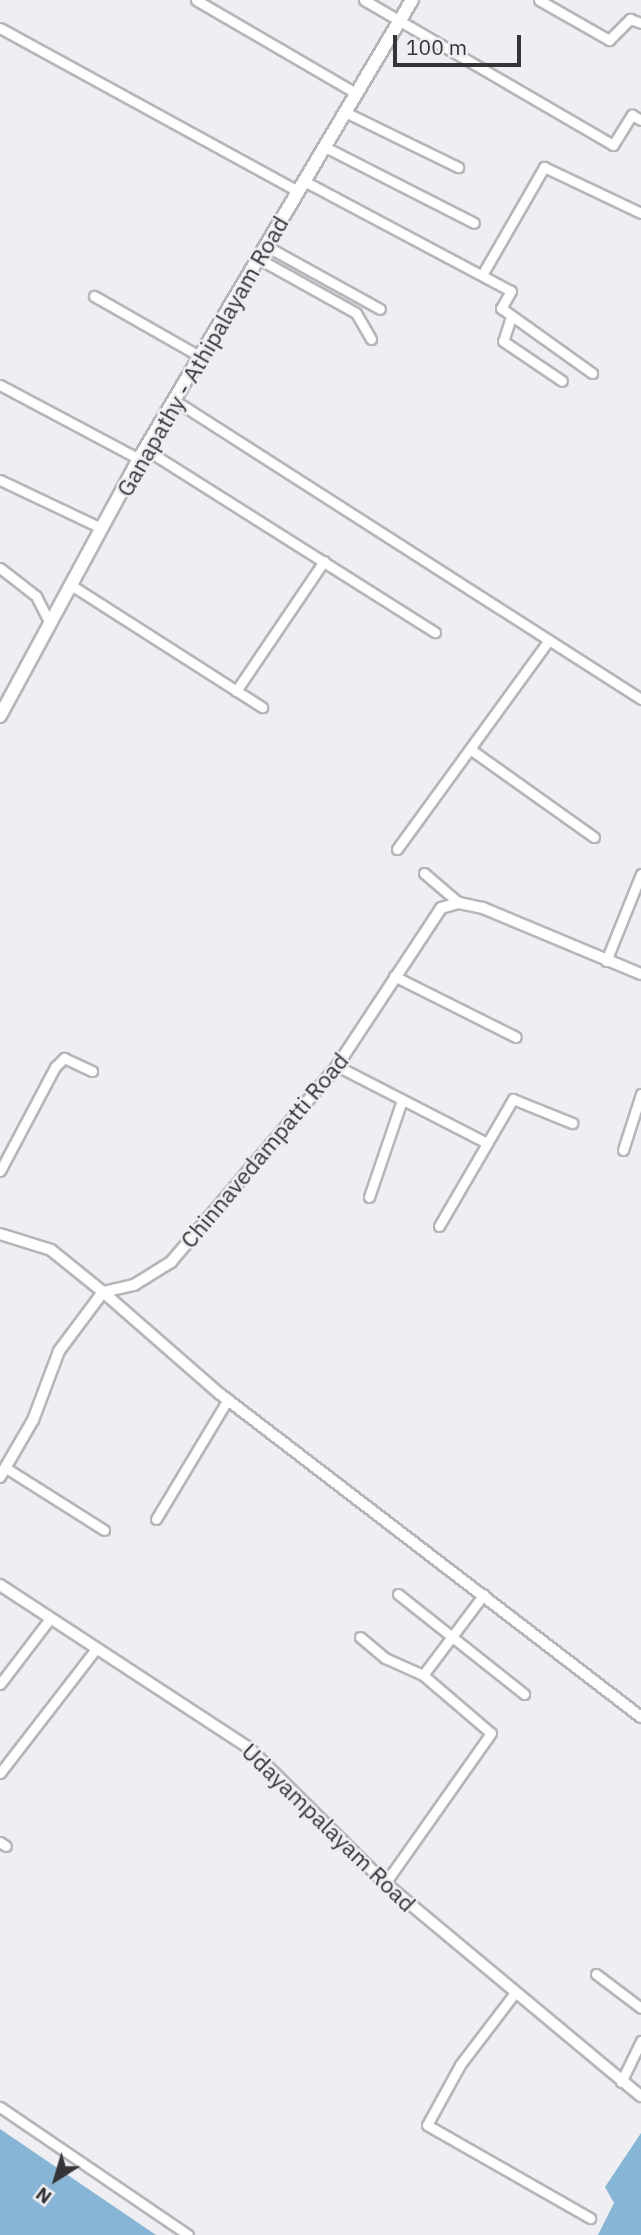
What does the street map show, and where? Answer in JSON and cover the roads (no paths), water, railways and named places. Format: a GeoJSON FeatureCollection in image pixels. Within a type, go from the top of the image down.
{"type":"FeatureCollection","features":[{"type":"Feature","properties":{"kind":"main road","name":"Ganapathy - Athipalayam Road"},"geometry":{"type":"LineString","coordinates":[[0,716],[142,454],[412,0]]}},
{"type":"Feature","properties":{"kind":"street"},"geometry":{"type":"LineString","coordinates":[[196,0],[356,93]]}},
{"type":"Feature","properties":{"kind":"street"},"geometry":{"type":"LineString","coordinates":[[365,0],[613,145],[632,115],[641,120]]}},
{"type":"Feature","properties":{"kind":"street"},"geometry":{"type":"LineString","coordinates":[[539,0],[609,40],[630,19],[641,23]]}},
{"type":"Feature","properties":{"kind":"street"},"geometry":{"type":"LineString","coordinates":[[0,29],[511,291],[500,308],[592,373]]}},
{"type":"Feature","properties":{"kind":"street"},"geometry":{"type":"LineString","coordinates":[[345,112],[458,167]]}},
{"type":"Feature","properties":{"kind":"street"},"geometry":{"type":"LineString","coordinates":[[325,147],[474,223]]}},
{"type":"Feature","properties":{"kind":"street"},"geometry":{"type":"LineString","coordinates":[[482,275],[544,167],[641,213]]}},
{"type":"Feature","properties":{"kind":"street"},"geometry":{"type":"LineString","coordinates":[[266,246],[380,309]]}},
{"type":"Feature","properties":{"kind":"street"},"geometry":{"type":"LineString","coordinates":[[259,259],[356,313],[371,339]]}},
{"type":"Feature","properties":{"kind":"street"},"geometry":{"type":"LineString","coordinates":[[94,296],[201,357]]}},
{"type":"Feature","properties":{"kind":"street"},"geometry":{"type":"LineString","coordinates":[[511,317],[503,341],[562,382]]}},
{"type":"Feature","properties":{"kind":"street"},"geometry":{"type":"LineString","coordinates":[[0,385],[142,454],[324,561],[435,632]]}},
{"type":"Feature","properties":{"kind":"street"},"geometry":{"type":"LineString","coordinates":[[174,400],[641,699]]}},
{"type":"Feature","properties":{"kind":"street"},"geometry":{"type":"LineString","coordinates":[[0,480],[102,528]]}},
{"type":"Feature","properties":{"kind":"street"},"geometry":{"type":"LineString","coordinates":[[236,691],[324,561]]}},
{"type":"Feature","properties":{"kind":"street"},"geometry":{"type":"LineString","coordinates":[[0,568],[36,596],[50,623]]}},
{"type":"Feature","properties":{"kind":"street"},"geometry":{"type":"LineString","coordinates":[[71,585],[262,707]]}},
{"type":"Feature","properties":{"kind":"street"},"geometry":{"type":"LineString","coordinates":[[397,849],[549,640]]}},
{"type":"Feature","properties":{"kind":"street"},"geometry":{"type":"LineString","coordinates":[[470,749],[594,837]]}},
{"type":"Feature","properties":{"kind":"street"},"geometry":{"type":"LineString","coordinates":[[424,873],[459,903],[641,974]]}},
{"type":"Feature","properties":{"kind":"street"},"geometry":{"type":"LineString","coordinates":[[606,961],[636,900],[641,874]]}},
{"type":"Feature","properties":{"kind":"street","name":"Chinnavedampatti Road"},"geometry":{"type":"LineString","coordinates":[[103,1292],[134,1285],[171,1262],[337,1066],[441,908],[459,903]]}},
{"type":"Feature","properties":{"kind":"street"},"geometry":{"type":"LineString","coordinates":[[394,976],[516,1037]]}},
{"type":"Feature","properties":{"kind":"street"},"geometry":{"type":"LineString","coordinates":[[0,1171],[55,1066],[64,1058],[92,1071]]}},
{"type":"Feature","properties":{"kind":"street"},"geometry":{"type":"LineString","coordinates":[[337,1066],[487,1143]]}},
{"type":"Feature","properties":{"kind":"street"},"geometry":{"type":"LineString","coordinates":[[623,1150],[641,1094]]}},
{"type":"Feature","properties":{"kind":"street"},"geometry":{"type":"LineString","coordinates":[[439,1226],[517,1096],[572,1123]]}},
{"type":"Feature","properties":{"kind":"street"},"geometry":{"type":"LineString","coordinates":[[369,1197],[402,1100]]}},
{"type":"Feature","properties":{"kind":"street"},"geometry":{"type":"LineString","coordinates":[[0,1234],[51,1250],[228,1399],[641,1717]]}},
{"type":"Feature","properties":{"kind":"street"},"geometry":{"type":"LineString","coordinates":[[103,1292],[59,1351],[3,1472],[104,1530]]}},
{"type":"Feature","properties":{"kind":"street"},"geometry":{"type":"LineString","coordinates":[[156,1519],[228,1399]]}},
{"type":"Feature","properties":{"kind":"street","name":"Udayampalayam Road"},"geometry":{"type":"LineString","coordinates":[[1,1589],[48,1622],[96,1648],[114,1654],[248,1747],[385,1883],[514,1994],[641,2096]]}},
{"type":"Feature","properties":{"kind":"street"},"geometry":{"type":"LineString","coordinates":[[398,1594],[524,1695]]}},
{"type":"Feature","properties":{"kind":"street"},"geometry":{"type":"LineString","coordinates":[[423,1675],[484,1594]]}},
{"type":"Feature","properties":{"kind":"street"},"geometry":{"type":"LineString","coordinates":[[0,1684],[48,1622]]}},
{"type":"Feature","properties":{"kind":"street"},"geometry":{"type":"LineString","coordinates":[[360,1637],[385,1658],[423,1675],[491,1734],[385,1883]]}},
{"type":"Feature","properties":{"kind":"street"},"geometry":{"type":"LineString","coordinates":[[0,1773],[96,1648]]}},
{"type":"Feature","properties":{"kind":"street"},"geometry":{"type":"LineString","coordinates":[[596,1974],[641,2008]]}},
{"type":"Feature","properties":{"kind":"street"},"geometry":{"type":"LineString","coordinates":[[514,1994],[460,2065],[427,2125],[590,2218]]}},
{"type":"Feature","properties":{"kind":"street"},"geometry":{"type":"LineString","coordinates":[[621,2082],[641,2041]]}},
{"type":"Feature","properties":{"kind":"street"},"geometry":{"type":"LineString","coordinates":[[0,2107],[188,2235]]}},
{"type":"Feature","properties":{"kind":"water"},"geometry":{"type":"Polygon","coordinates":[[[0,2129],[156,2235],[0,2235],[0,2129]]]}},
{"type":"Feature","properties":{"kind":"water"},"geometry":{"type":"Polygon","coordinates":[[[641,2133],[641,2235],[598,2235],[614,2203],[605,2187],[641,2133]]]}}]}
